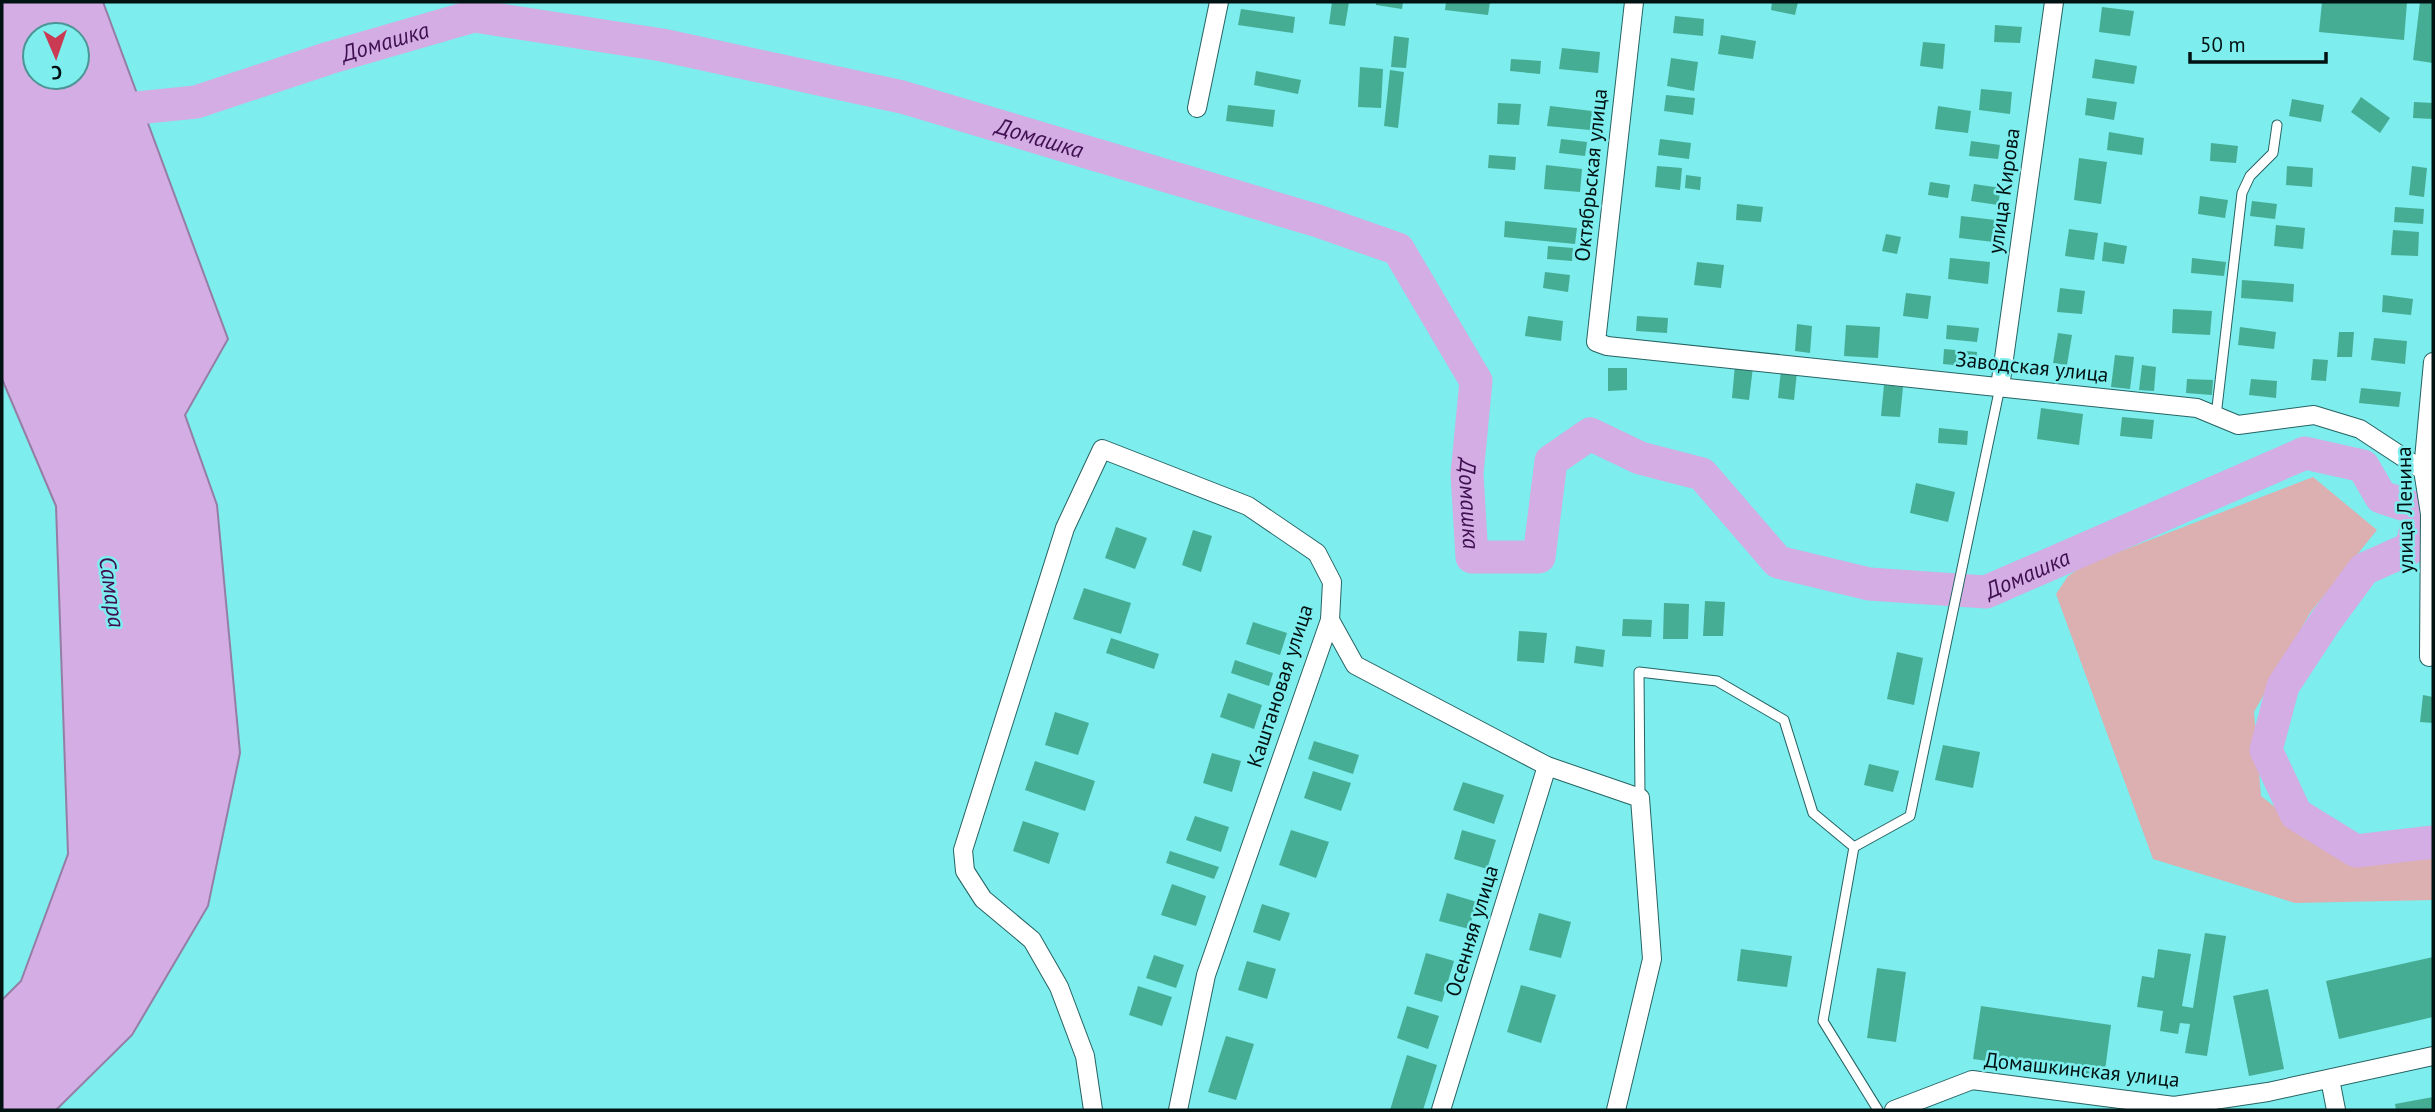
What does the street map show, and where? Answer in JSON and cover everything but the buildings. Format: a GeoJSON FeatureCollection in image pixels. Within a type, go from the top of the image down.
{"type":"FeatureCollection","features":[{"type":"Feature","properties":{"kind":"street"},"geometry":{"type":"LineString","coordinates":[[1197,108],[1219,2]]}},
{"type":"Feature","properties":{"kind":"street","name":"Октябрьская улица"},"geometry":{"type":"LineString","coordinates":[[1607,345],[1596,342],[1634,2]]}},
{"type":"Feature","properties":{"kind":"street","name":"улица Кирова"},"geometry":{"type":"LineString","coordinates":[[2000,387],[2054,2]]}},
{"type":"Feature","properties":{"kind":"street","name":"Заводская улица"},"geometry":{"type":"LineString","coordinates":[[1607,345],[2197,408],[2238,425],[2314,415],[2360,429],[2428,473]]}},
{"type":"Feature","properties":{"kind":"street","name":"улица Ленина"},"geometry":{"type":"LineString","coordinates":[[2429,657],[2428,473],[2433,362]]}},
{"type":"Feature","properties":{"kind":"street","name":"Каштановая улица"},"geometry":{"type":"LineString","coordinates":[[1093,1110],[1085,1056],[1059,987],[1032,940],[983,899],[965,871],[963,850],[1065,528],[1102,449],[1248,506],[1317,553],[1332,582],[1329,620],[1206,975],[1178,1110]]}},
{"type":"Feature","properties":{"kind":"street"},"geometry":{"type":"LineString","coordinates":[[1329,620],[1355,665],[1547,766],[1640,798],[1652,959],[1616,1110]]}},
{"type":"Feature","properties":{"kind":"street","name":"Осенняя улица"},"geometry":{"type":"LineString","coordinates":[[1441,1110],[1547,766]]}},
{"type":"Feature","properties":{"kind":"street","name":"Домашкинская улица"},"geometry":{"type":"LineString","coordinates":[[1894,1110],[1972,1080],[2174,1108],[2268,1092],[2433,1056]]}},
{"type":"Feature","properties":{"kind":"street"},"geometry":{"type":"LineString","coordinates":[[2330,1079],[2336,1110]]}},
{"type":"Feature","properties":{"kind":"lane"},"geometry":{"type":"LineString","coordinates":[[2216,416],[2242,193],[2250,176],[2273,153],[2277,125]]}},
{"type":"Feature","properties":{"kind":"lane"},"geometry":{"type":"LineString","coordinates":[[1854,847],[1910,816],[2000,387]]}},
{"type":"Feature","properties":{"kind":"lane"},"geometry":{"type":"LineString","coordinates":[[1640,798],[1639,672],[1717,681],[1784,720],[1813,813],[1854,847]]}},
{"type":"Feature","properties":{"kind":"lane"},"geometry":{"type":"LineString","coordinates":[[1854,847],[1823,1021],[1878,1110]]}},
{"type":"Feature","properties":{"kind":"shaded area"},"geometry":{"type":"Polygon","coordinates":[[[2313,477],[2377,530],[2310,613],[2254,712],[2261,796],[2345,862],[2433,859],[2433,900],[2295,903],[2153,859],[2056,594],[2068,576],[2085,565],[2313,477]]]}},
{"type":"Feature","properties":{"kind":"water","name":"Самара"},"geometry":{"type":"Polygon","coordinates":[[[2,2],[103,2],[228,339],[185,415],[217,505],[240,753],[208,906],[132,1035],[56,1110],[2,1110],[2,1000],[21,981],[68,854],[56,506],[2,379],[2,2]]]}},
{"type":"Feature","properties":{"kind":"waterway","name":"Домашка"},"geometry":{"type":"LineString","coordinates":[[97,112],[196,102],[329,58],[474,16],[662,45],[902,97],[1318,221],[1398,249],[1476,381],[1467,474],[1472,557],[1539,557],[1551,461],[1590,434],[1640,458],[1702,474],[1778,562],[1869,584],[1986,592],[2305,453],[2363,466],[2381,497],[2421,510],[2411,548],[2364,569],[2325,622],[2283,686],[2266,750],[2296,814],[2356,851],[2433,842]]}}]}
